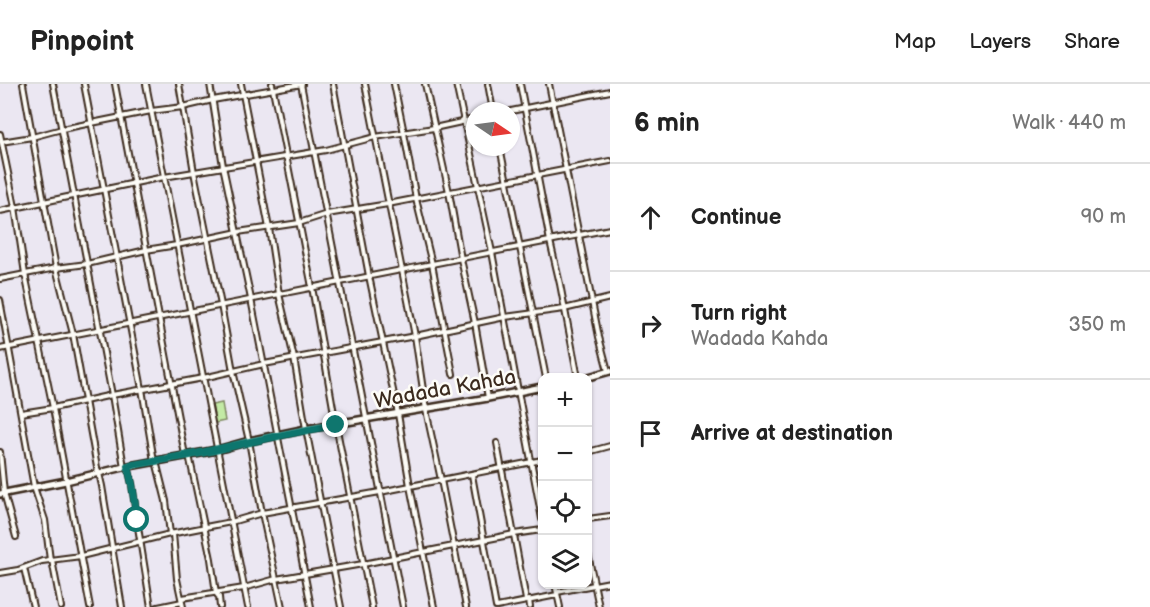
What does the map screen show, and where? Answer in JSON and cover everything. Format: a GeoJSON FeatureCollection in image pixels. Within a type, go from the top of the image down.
{"type":"FeatureCollection","features":[{"type":"Feature","properties":{"kind":"main road"},"geometry":{"type":"LineString","coordinates":[[592,376],[609,372]]}},
{"type":"Feature","properties":{"kind":"main road","name":"Wadada Kahda"},"geometry":{"type":"LineString","coordinates":[[2,493],[66,481],[126,466],[217,450],[306,429],[426,410],[538,388]]}},
{"type":"Feature","properties":{"kind":"street"},"geometry":{"type":"LineString","coordinates":[[22,84],[56,268],[73,334],[122,607]]}},
{"type":"Feature","properties":{"kind":"street"},"geometry":{"type":"LineString","coordinates":[[53,84],[126,466],[132,484],[151,607]]}},
{"type":"Feature","properties":{"kind":"street"},"geometry":{"type":"LineString","coordinates":[[84,84],[155,461],[165,501],[182,602]]}},
{"type":"Feature","properties":{"kind":"street"},"geometry":{"type":"LineString","coordinates":[[115,84],[172,384],[220,607]]}},
{"type":"Feature","properties":{"kind":"street"},"geometry":{"type":"LineString","coordinates":[[146,84],[248,607]]}},
{"type":"Feature","properties":{"kind":"street"},"geometry":{"type":"LineString","coordinates":[[179,84],[232,371],[249,441],[282,607]]}},
{"type":"Feature","properties":{"kind":"street"},"geometry":{"type":"LineString","coordinates":[[210,84],[223,166],[311,607]]}},
{"type":"Feature","properties":{"kind":"street"},"geometry":{"type":"LineString","coordinates":[[240,84],[341,607]]}},
{"type":"Feature","properties":{"kind":"street"},"geometry":{"type":"LineString","coordinates":[[272,84],[372,607]]}},
{"type":"Feature","properties":{"kind":"street"},"geometry":{"type":"LineString","coordinates":[[1,142],[151,111],[302,84],[403,607]]}},
{"type":"Feature","properties":{"kind":"street"},"geometry":{"type":"LineString","coordinates":[[333,84],[434,607]]}},
{"type":"Feature","properties":{"kind":"street"},"geometry":{"type":"LineString","coordinates":[[365,84],[402,270],[426,410],[466,607]]}},
{"type":"Feature","properties":{"kind":"street"},"geometry":{"type":"LineString","coordinates":[[394,84],[453,374]]}},
{"type":"Feature","properties":{"kind":"street"},"geometry":{"type":"LineString","coordinates":[[425,84],[449,192],[488,399]]}},
{"type":"Feature","properties":{"kind":"street"},"geometry":{"type":"LineString","coordinates":[[456,84],[492,252],[538,493]]}},
{"type":"Feature","properties":{"kind":"street"},"geometry":{"type":"LineString","coordinates":[[488,84],[491,102]]}},
{"type":"Feature","properties":{"kind":"street"},"geometry":{"type":"LineString","coordinates":[[520,84],[577,373]]}},
{"type":"Feature","properties":{"kind":"street"},"geometry":{"type":"LineString","coordinates":[[549,84],[599,337],[609,372]]}},
{"type":"Feature","properties":{"kind":"street"},"geometry":{"type":"LineString","coordinates":[[520,109],[610,91]]}},
{"type":"Feature","properties":{"kind":"street"},"geometry":{"type":"LineString","coordinates":[[0,211],[164,177],[326,150],[375,137],[464,121]]}},
{"type":"Feature","properties":{"kind":"street"},"geometry":{"type":"LineString","coordinates":[[0,134],[90,607]]}},
{"type":"Feature","properties":{"kind":"street"},"geometry":{"type":"LineString","coordinates":[[502,156],[545,373]]}},
{"type":"Feature","properties":{"kind":"street"},"geometry":{"type":"LineString","coordinates":[[0,279],[87,264],[237,232],[298,223],[327,214],[416,199],[610,160]]}},
{"type":"Feature","properties":{"kind":"street"},"geometry":{"type":"LineString","coordinates":[[0,349],[610,229]]}},
{"type":"Feature","properties":{"kind":"street"},"geometry":{"type":"LineString","coordinates":[[21,413],[505,317],[564,309],[610,298]]}},
{"type":"Feature","properties":{"kind":"street"},"geometry":{"type":"LineString","coordinates":[[0,300],[34,487],[45,520],[61,607]]}},
{"type":"Feature","properties":{"kind":"street"},"geometry":{"type":"LineString","coordinates":[[497,443],[530,607]]}},
{"type":"Feature","properties":{"kind":"street"},"geometry":{"type":"LineString","coordinates":[[592,451],[610,446]]}},
{"type":"Feature","properties":{"kind":"street"},"geometry":{"type":"LineString","coordinates":[[0,452],[2,493],[16,537]]}},
{"type":"Feature","properties":{"kind":"street"},"geometry":{"type":"LineString","coordinates":[[0,573],[42,561],[81,556],[262,513],[538,461]]}},
{"type":"Feature","properties":{"kind":"street"},"geometry":{"type":"LineString","coordinates":[[472,475],[497,607],[610,582]]}},
{"type":"Feature","properties":{"kind":"street"},"geometry":{"type":"LineString","coordinates":[[592,518],[610,516]]}},
{"type":"Feature","properties":{"kind":"street"},"geometry":{"type":"LineString","coordinates":[[158,607],[276,579],[538,531]]}},
{"type":"Feature","properties":{"kind":"street"},"geometry":{"type":"LineString","coordinates":[[24,568],[32,607]]}},
{"type":"Feature","properties":{"kind":"street"},"geometry":{"type":"LineString","coordinates":[[592,575],[599,607]]}},
{"type":"Feature","properties":{"kind":"street"},"geometry":{"type":"LineString","coordinates":[[556,589],[560,607]]}},
{"type":"Feature","properties":{"kind":"green space"},"geometry":{"type":"Polygon","coordinates":[[[222,403],[225,421],[215,423],[212,405],[222,403]]]}},
{"type":"Feature","properties":{"kind":"route"},"geometry":{"type":"LineString","coordinates":[[137,520],[128,466],[217,450],[306,429],[336,425]]}}]}
